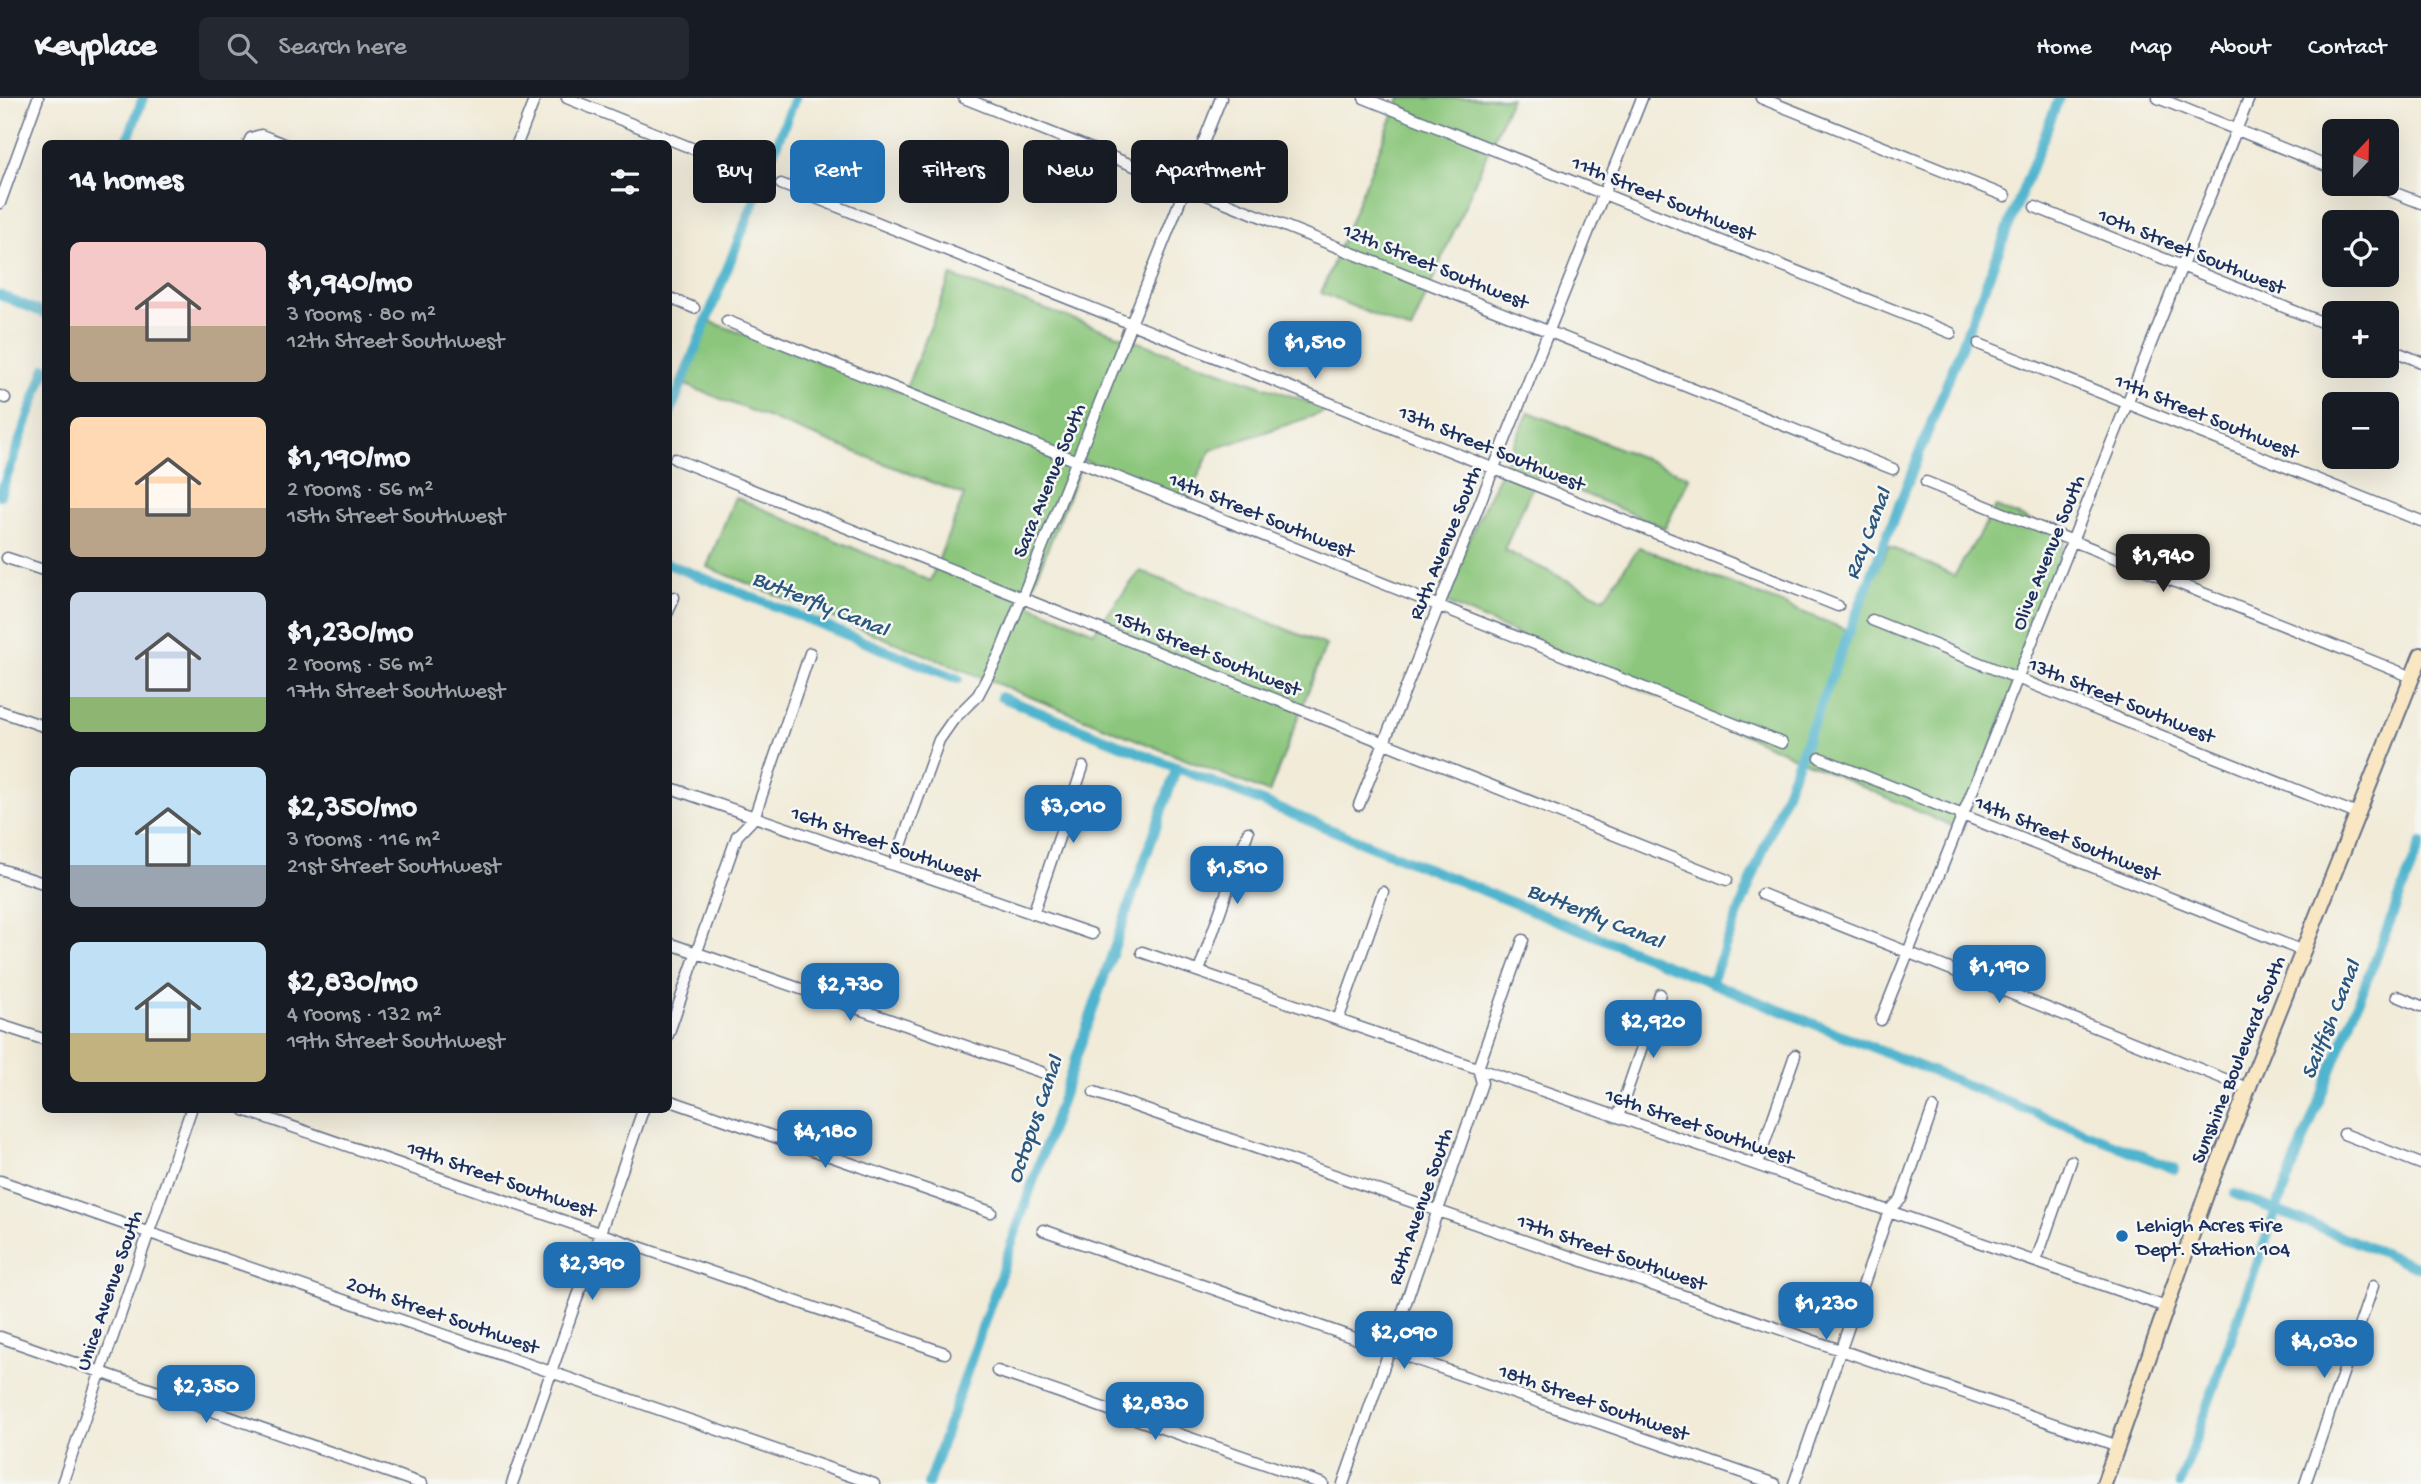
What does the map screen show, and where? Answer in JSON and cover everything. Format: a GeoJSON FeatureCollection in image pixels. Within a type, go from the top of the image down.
{"type":"FeatureCollection","features":[{"type":"Feature","properties":{"kind":"street"},"geometry":{"type":"LineString","coordinates":[[0,203],[38,98]]}},
{"type":"Feature","properties":{"kind":"street"},"geometry":{"type":"LineString","coordinates":[[519,140],[535,98]]}},
{"type":"Feature","properties":{"kind":"street"},"geometry":{"type":"LineString","coordinates":[[567,98],[671,140]]}},
{"type":"Feature","properties":{"kind":"street","name":"12th Street Southwest"},"geometry":{"type":"LineString","coordinates":[[964,98],[1131,164]]}},
{"type":"Feature","properties":{"kind":"street","name":"Sara Avenue South"},"geometry":{"type":"LineString","coordinates":[[1204,140],[1221,98]]}},
{"type":"Feature","properties":{"kind":"street","name":"11th Street Southwest"},"geometry":{"type":"LineString","coordinates":[[1364,98],[1951,333]]}},
{"type":"Feature","properties":{"kind":"street","name":"Ruth Avenue South"},"geometry":{"type":"LineString","coordinates":[[1359,806],[1642,98]]}},
{"type":"Feature","properties":{"kind":"street"},"geometry":{"type":"LineString","coordinates":[[1761,98],[2005,195]]}},
{"type":"Feature","properties":{"kind":"street"},"geometry":{"type":"LineString","coordinates":[[2158,98],[2322,164]]}},
{"type":"Feature","properties":{"kind":"street","name":"Olive Avenue South"},"geometry":{"type":"LineString","coordinates":[[1881,1020],[2249,98]]}},
{"type":"Feature","properties":{"kind":"street"},"geometry":{"type":"LineString","coordinates":[[251,140],[261,135],[274,140]]}},
{"type":"Feature","properties":{"kind":"street"},"geometry":{"type":"LineString","coordinates":[[672,140],[693,149]]}},
{"type":"Feature","properties":{"kind":"street","name":"13th Street Southwest"},"geometry":{"type":"LineString","coordinates":[[781,184],[1838,606]]}},
{"type":"Feature","properties":{"kind":"street"},"geometry":{"type":"LineString","coordinates":[[2399,194],[2421,203]]}},
{"type":"Feature","properties":{"kind":"street","name":"Sara Avenue South"},"geometry":{"type":"LineString","coordinates":[[894,865],[939,740],[953,720],[978,695],[991,674],[1179,203]]}},
{"type":"Feature","properties":{"kind":"street","name":"12th Street Southwest"},"geometry":{"type":"LineString","coordinates":[[1229,203],[1893,469]]}},
{"type":"Feature","properties":{"kind":"street","name":"10th Street Southwest"},"geometry":{"type":"LineString","coordinates":[[2035,207],[2322,322]]}},
{"type":"Feature","properties":{"kind":"street"},"geometry":{"type":"LineString","coordinates":[[672,299],[694,307]]}},
{"type":"Feature","properties":{"kind":"street","name":"14th Street Southwest"},"geometry":{"type":"LineString","coordinates":[[727,321],[1782,743]]}},
{"type":"Feature","properties":{"kind":"street","name":"11th Street Southwest"},"geometry":{"type":"LineString","coordinates":[[1979,344],[2421,521]]}},
{"type":"Feature","properties":{"kind":"street"},"geometry":{"type":"LineString","coordinates":[[2399,353],[2421,362]]}},
{"type":"Feature","properties":{"kind":"street","name":"15th Street Southwest"},"geometry":{"type":"LineString","coordinates":[[675,459],[1727,880]]}},
{"type":"Feature","properties":{"kind":"street"},"geometry":{"type":"LineString","coordinates":[[1926,482],[2412,677]]}},
{"type":"Feature","properties":{"kind":"street"},"geometry":{"type":"LineString","coordinates":[[7,558],[42,570]]}},
{"type":"Feature","properties":{"kind":"street"},"geometry":{"type":"LineString","coordinates":[[672,602],[674,597]]}},
{"type":"Feature","properties":{"kind":"street","name":"13th Street Southwest"},"geometry":{"type":"LineString","coordinates":[[1872,620],[2357,814]]}},
{"type":"Feature","properties":{"kind":"street"},"geometry":{"type":"LineString","coordinates":[[672,1024],[737,836],[754,818],[810,653]]}},
{"type":"Feature","properties":{"kind":"street","name":"Sunshine Boulevard South"},"geometry":{"type":"LineString","coordinates":[[2104,1484],[2205,1196],[2421,655]]}},
{"type":"Feature","properties":{"kind":"street"},"geometry":{"type":"LineString","coordinates":[[0,711],[42,726]]}},
{"type":"Feature","properties":{"kind":"street","name":"14th Street Southwest"},"geometry":{"type":"LineString","coordinates":[[1820,758],[2302,951]]}},
{"type":"Feature","properties":{"kind":"street"},"geometry":{"type":"LineString","coordinates":[[1033,914],[1083,767]]}},
{"type":"Feature","properties":{"kind":"street","name":"16th Street Southwest"},"geometry":{"type":"LineString","coordinates":[[672,789],[1092,934]]}},
{"type":"Feature","properties":{"kind":"street"},"geometry":{"type":"LineString","coordinates":[[1199,971],[1248,832]]}},
{"type":"Feature","properties":{"kind":"street"},"geometry":{"type":"LineString","coordinates":[[0,869],[42,883]]}},
{"type":"Feature","properties":{"kind":"street"},"geometry":{"type":"LineString","coordinates":[[1338,1020],[1383,891]]}},
{"type":"Feature","properties":{"kind":"street"},"geometry":{"type":"LineString","coordinates":[[1762,894],[2247,1088]]}},
{"type":"Feature","properties":{"kind":"street","name":"Ruth Avenue South"},"geometry":{"type":"LineString","coordinates":[[1343,1484],[1482,1083],[1478,1068],[1522,940]]}},
{"type":"Feature","properties":{"kind":"street"},"geometry":{"type":"LineString","coordinates":[[672,944],[1041,1072]]}},
{"type":"Feature","properties":{"kind":"street","name":"16th Street Southwest"},"geometry":{"type":"LineString","coordinates":[[1142,952],[2166,1307]]}},
{"type":"Feature","properties":{"kind":"street"},"geometry":{"type":"LineString","coordinates":[[1618,1117],[1660,994]]}},
{"type":"Feature","properties":{"kind":"street"},"geometry":{"type":"LineString","coordinates":[[2397,996],[2421,1006]]}},
{"type":"Feature","properties":{"kind":"street"},"geometry":{"type":"LineString","coordinates":[[0,1025],[42,1039]]}},
{"type":"Feature","properties":{"kind":"street"},"geometry":{"type":"LineString","coordinates":[[1757,1164],[1795,1055]]}},
{"type":"Feature","properties":{"kind":"street","name":"17th Street Southwest"},"geometry":{"type":"LineString","coordinates":[[1094,1092],[2118,1446]]}},
{"type":"Feature","properties":{"kind":"street"},"geometry":{"type":"LineString","coordinates":[[672,1101],[991,1212]]}},
{"type":"Feature","properties":{"kind":"street"},"geometry":{"type":"LineString","coordinates":[[1794,1484],[1889,1211],[1901,1199],[1933,1108]]}},
{"type":"Feature","properties":{"kind":"street","name":"Unice Avenue South"},"geometry":{"type":"LineString","coordinates":[[62,1484],[190,1113]]}},
{"type":"Feature","properties":{"kind":"street","name":"19th Street Southwest"},"geometry":{"type":"LineString","coordinates":[[253,1113],[945,1353]]}},
{"type":"Feature","properties":{"kind":"street"},"geometry":{"type":"LineString","coordinates":[[512,1484],[642,1113]]}},
{"type":"Feature","properties":{"kind":"street"},"geometry":{"type":"LineString","coordinates":[[2344,1133],[2421,1164]]}},
{"type":"Feature","properties":{"kind":"street"},"geometry":{"type":"LineString","coordinates":[[2036,1261],[2071,1161]]}},
{"type":"Feature","properties":{"kind":"street","name":"20th Street Southwest"},"geometry":{"type":"LineString","coordinates":[[0,1181],[874,1484]]}},
{"type":"Feature","properties":{"kind":"street","name":"18th Street Southwest"},"geometry":{"type":"LineString","coordinates":[[1043,1230],[1776,1484]]}},
{"type":"Feature","properties":{"kind":"street"},"geometry":{"type":"LineString","coordinates":[[2305,1484],[2373,1286]]}},
{"type":"Feature","properties":{"kind":"street"},"geometry":{"type":"LineString","coordinates":[[0,1337],[422,1484]]}},
{"type":"Feature","properties":{"kind":"street"},"geometry":{"type":"LineString","coordinates":[[997,1371],[1323,1484]]}},
{"type":"Feature","properties":{"kind":"green space"},"geometry":{"type":"Polygon","coordinates":[[[1400,98],[1511,98],[1411,331],[1321,293],[1400,98]]]}},
{"type":"Feature","properties":{"kind":"green space"},"geometry":{"type":"Polygon","coordinates":[[[951,276],[1331,410],[1211,450],[1186,501],[1083,460],[1026,603],[1094,632],[1140,571],[1326,645],[1269,793],[707,567],[735,497],[930,581],[964,495],[678,382],[703,319],[904,393],[951,276]]]}},
{"type":"Feature","properties":{"kind":"green space"},"geometry":{"type":"Polygon","coordinates":[[[1529,412],[1690,477],[1665,528],[1538,474],[1504,550],[1604,598],[1639,547],[1847,630],[1889,546],[1954,576],[1996,507],[2067,535],[1962,831],[1440,600],[1529,412]]]}},
{"type":"Feature","properties":{"kind":"waterway"},"geometry":{"type":"LineString","coordinates":[[127,140],[143,98]]}},
{"type":"Feature","properties":{"kind":"waterway"},"geometry":{"type":"LineString","coordinates":[[672,408],[795,98]]}},
{"type":"Feature","properties":{"kind":"waterway","name":"Ray Canal"},"geometry":{"type":"LineString","coordinates":[[1711,983],[2059,98]]}},
{"type":"Feature","properties":{"kind":"waterway","name":"Butterfly Canal"},"geometry":{"type":"LineString","coordinates":[[0,295],[42,312]]}},
{"type":"Feature","properties":{"kind":"waterway"},"geometry":{"type":"LineString","coordinates":[[0,495],[42,379]]}},
{"type":"Feature","properties":{"kind":"waterway","name":"Butterfly Canal"},"geometry":{"type":"LineString","coordinates":[[672,566],[958,679]]}},
{"type":"Feature","properties":{"kind":"waterway","name":"Butterfly Canal"},"geometry":{"type":"LineString","coordinates":[[1001,697],[2175,1169]]}},
{"type":"Feature","properties":{"kind":"waterway","name":"Octopus Canal"},"geometry":{"type":"LineString","coordinates":[[928,1484],[1177,767]]}},
{"type":"Feature","properties":{"kind":"waterway","name":"Sailfish Canal"},"geometry":{"type":"LineString","coordinates":[[2180,1484],[2276,1210],[2421,843]]}},
{"type":"Feature","properties":{"kind":"waterway","name":"Butterfly Canal"},"geometry":{"type":"LineString","coordinates":[[2235,1194],[2421,1268]]}},
{"type":"Feature","properties":{"kind":"place","name":"Lehigh Acres Fire Dept. Station 104"},"geometry":{"type":"Point","coordinates":[2122,1236]}}]}
